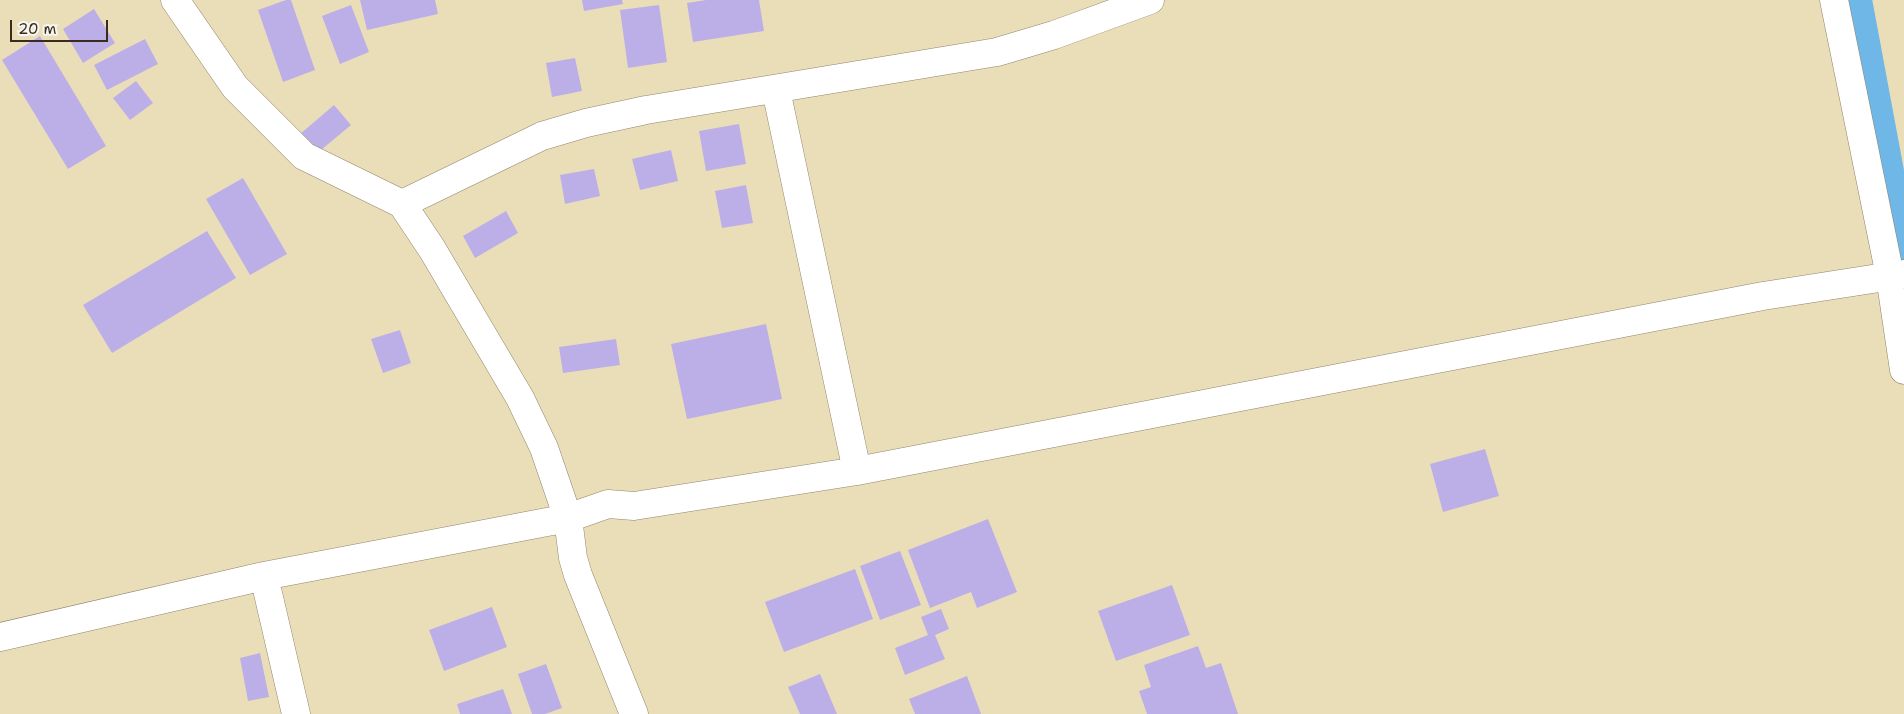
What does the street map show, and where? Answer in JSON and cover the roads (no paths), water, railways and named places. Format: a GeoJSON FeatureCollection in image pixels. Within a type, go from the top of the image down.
{"type":"FeatureCollection","features":[{"type":"Feature","properties":{"kind":"street"},"geometry":{"type":"LineString","coordinates":[[175,0],[235,87],[304,156],[402,204],[432,249],[520,398],[544,448],[568,518],[573,558],[578,575],[628,712]]}},
{"type":"Feature","properties":{"kind":"street"},"geometry":{"type":"LineString","coordinates":[[402,204],[542,136],[586,123],[646,110],[997,52],[1054,35],[1150,0]]}},
{"type":"Feature","properties":{"kind":"street"},"geometry":{"type":"LineString","coordinates":[[1834,0],[1896,275],[1904,370]]}},
{"type":"Feature","properties":{"kind":"street"},"geometry":{"type":"LineString","coordinates":[[776,90],[857,471]]}},
{"type":"Feature","properties":{"kind":"street"},"geometry":{"type":"LineString","coordinates":[[0,636],[264,576],[568,518],[608,504],[634,506],[857,471],[1763,296],[1896,275]]}},
{"type":"Feature","properties":{"kind":"street"},"geometry":{"type":"LineString","coordinates":[[264,576],[296,714]]}},
{"type":"Feature","properties":{"kind":"waterway"},"geometry":{"type":"LineString","coordinates":[[1855,0],[1904,263]]}}]}
